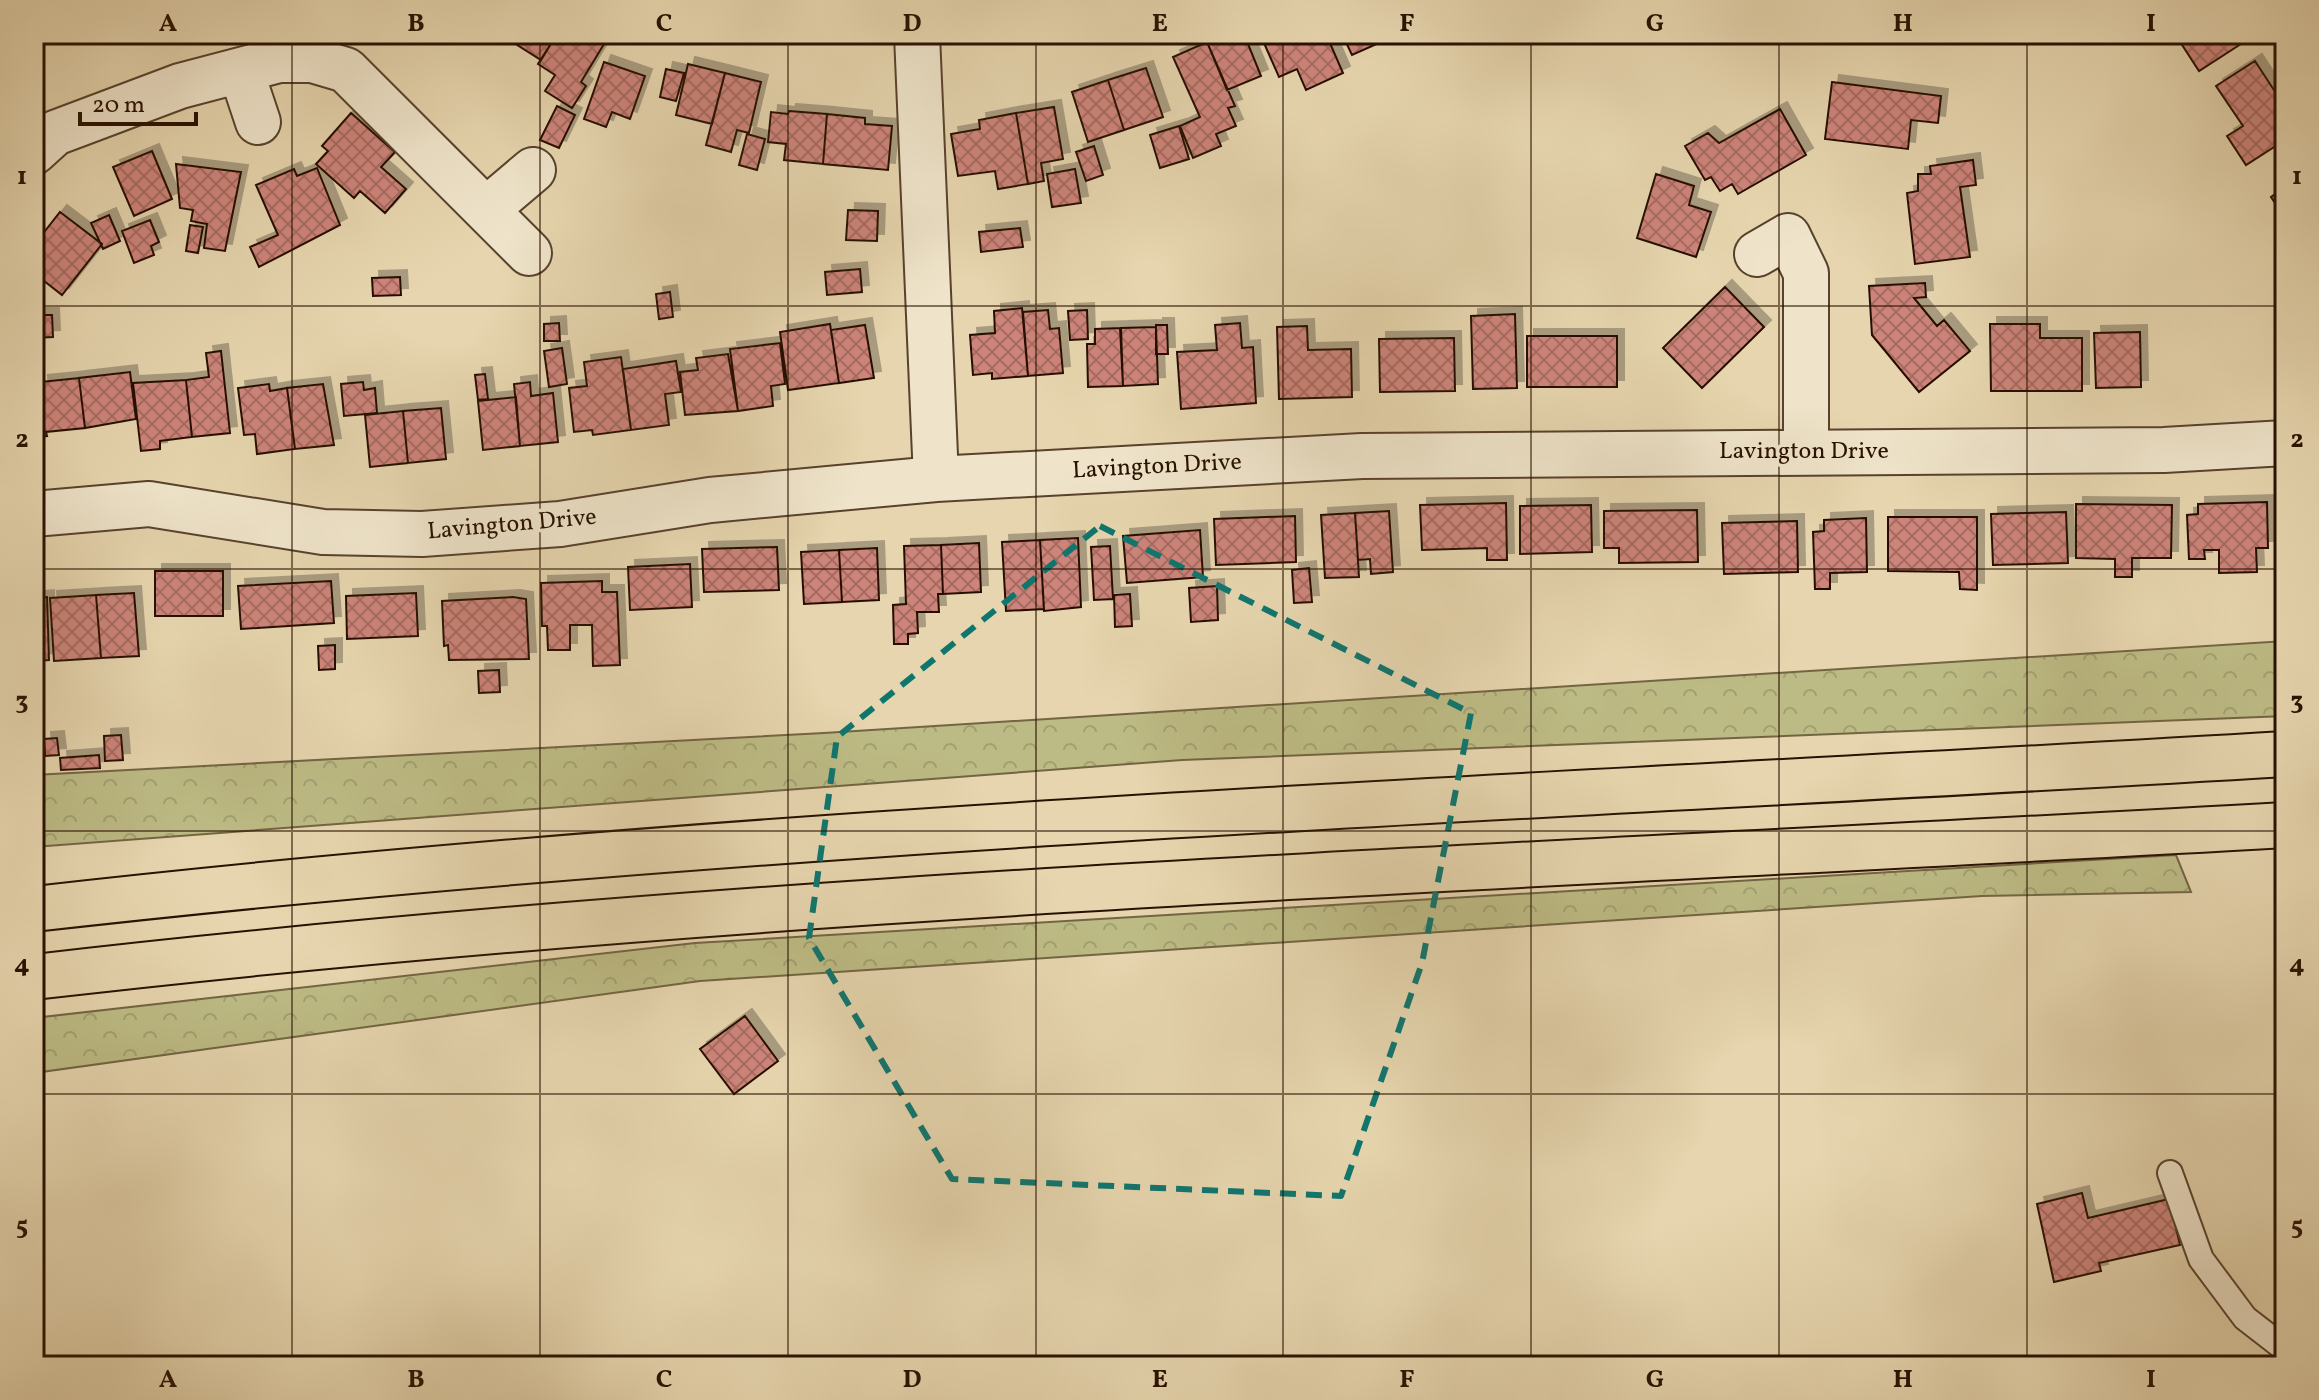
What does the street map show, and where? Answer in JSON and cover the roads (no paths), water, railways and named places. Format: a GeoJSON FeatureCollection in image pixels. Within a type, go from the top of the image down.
{"type":"FeatureCollection","features":[{"type":"Feature","properties":{"kind":"highway"},"geometry":{"type":"LineString","coordinates":[[34,909],[427,870],[908,833],[2285,754]]}},
{"type":"Feature","properties":{"kind":"highway"},"geometry":{"type":"LineString","coordinates":[[34,977],[366,943],[722,914],[1206,883],[2285,825]]}},
{"type":"Feature","properties":{"kind":"street"},"geometry":{"type":"LineString","coordinates":[[936,479],[914,34],[942,34]]}},
{"type":"Feature","properties":{"kind":"street"},"geometry":{"type":"LineString","coordinates":[[34,152],[55,133],[180,86],[279,60],[312,60],[346,70],[529,253]]}},
{"type":"Feature","properties":{"kind":"street"},"geometry":{"type":"LineString","coordinates":[[241,71],[258,122]]}},
{"type":"Feature","properties":{"kind":"street"},"geometry":{"type":"LineString","coordinates":[[487,209],[533,170]]}},
{"type":"Feature","properties":{"kind":"street"},"geometry":{"type":"LineString","coordinates":[[1788,235],[1806,273],[1806,451]]}},
{"type":"Feature","properties":{"kind":"street","name":"Lavington Drive"},"geometry":{"type":"LineString","coordinates":[[34,514],[149,504],[323,532],[422,534],[560,524],[710,500],[936,479],[1362,456],[2164,450],[2285,443]]}},
{"type":"Feature","properties":{"kind":"lane"},"geometry":{"type":"LineString","coordinates":[[2170,1173],[2201,1259],[2245,1318],[2285,1349]]}}]}
